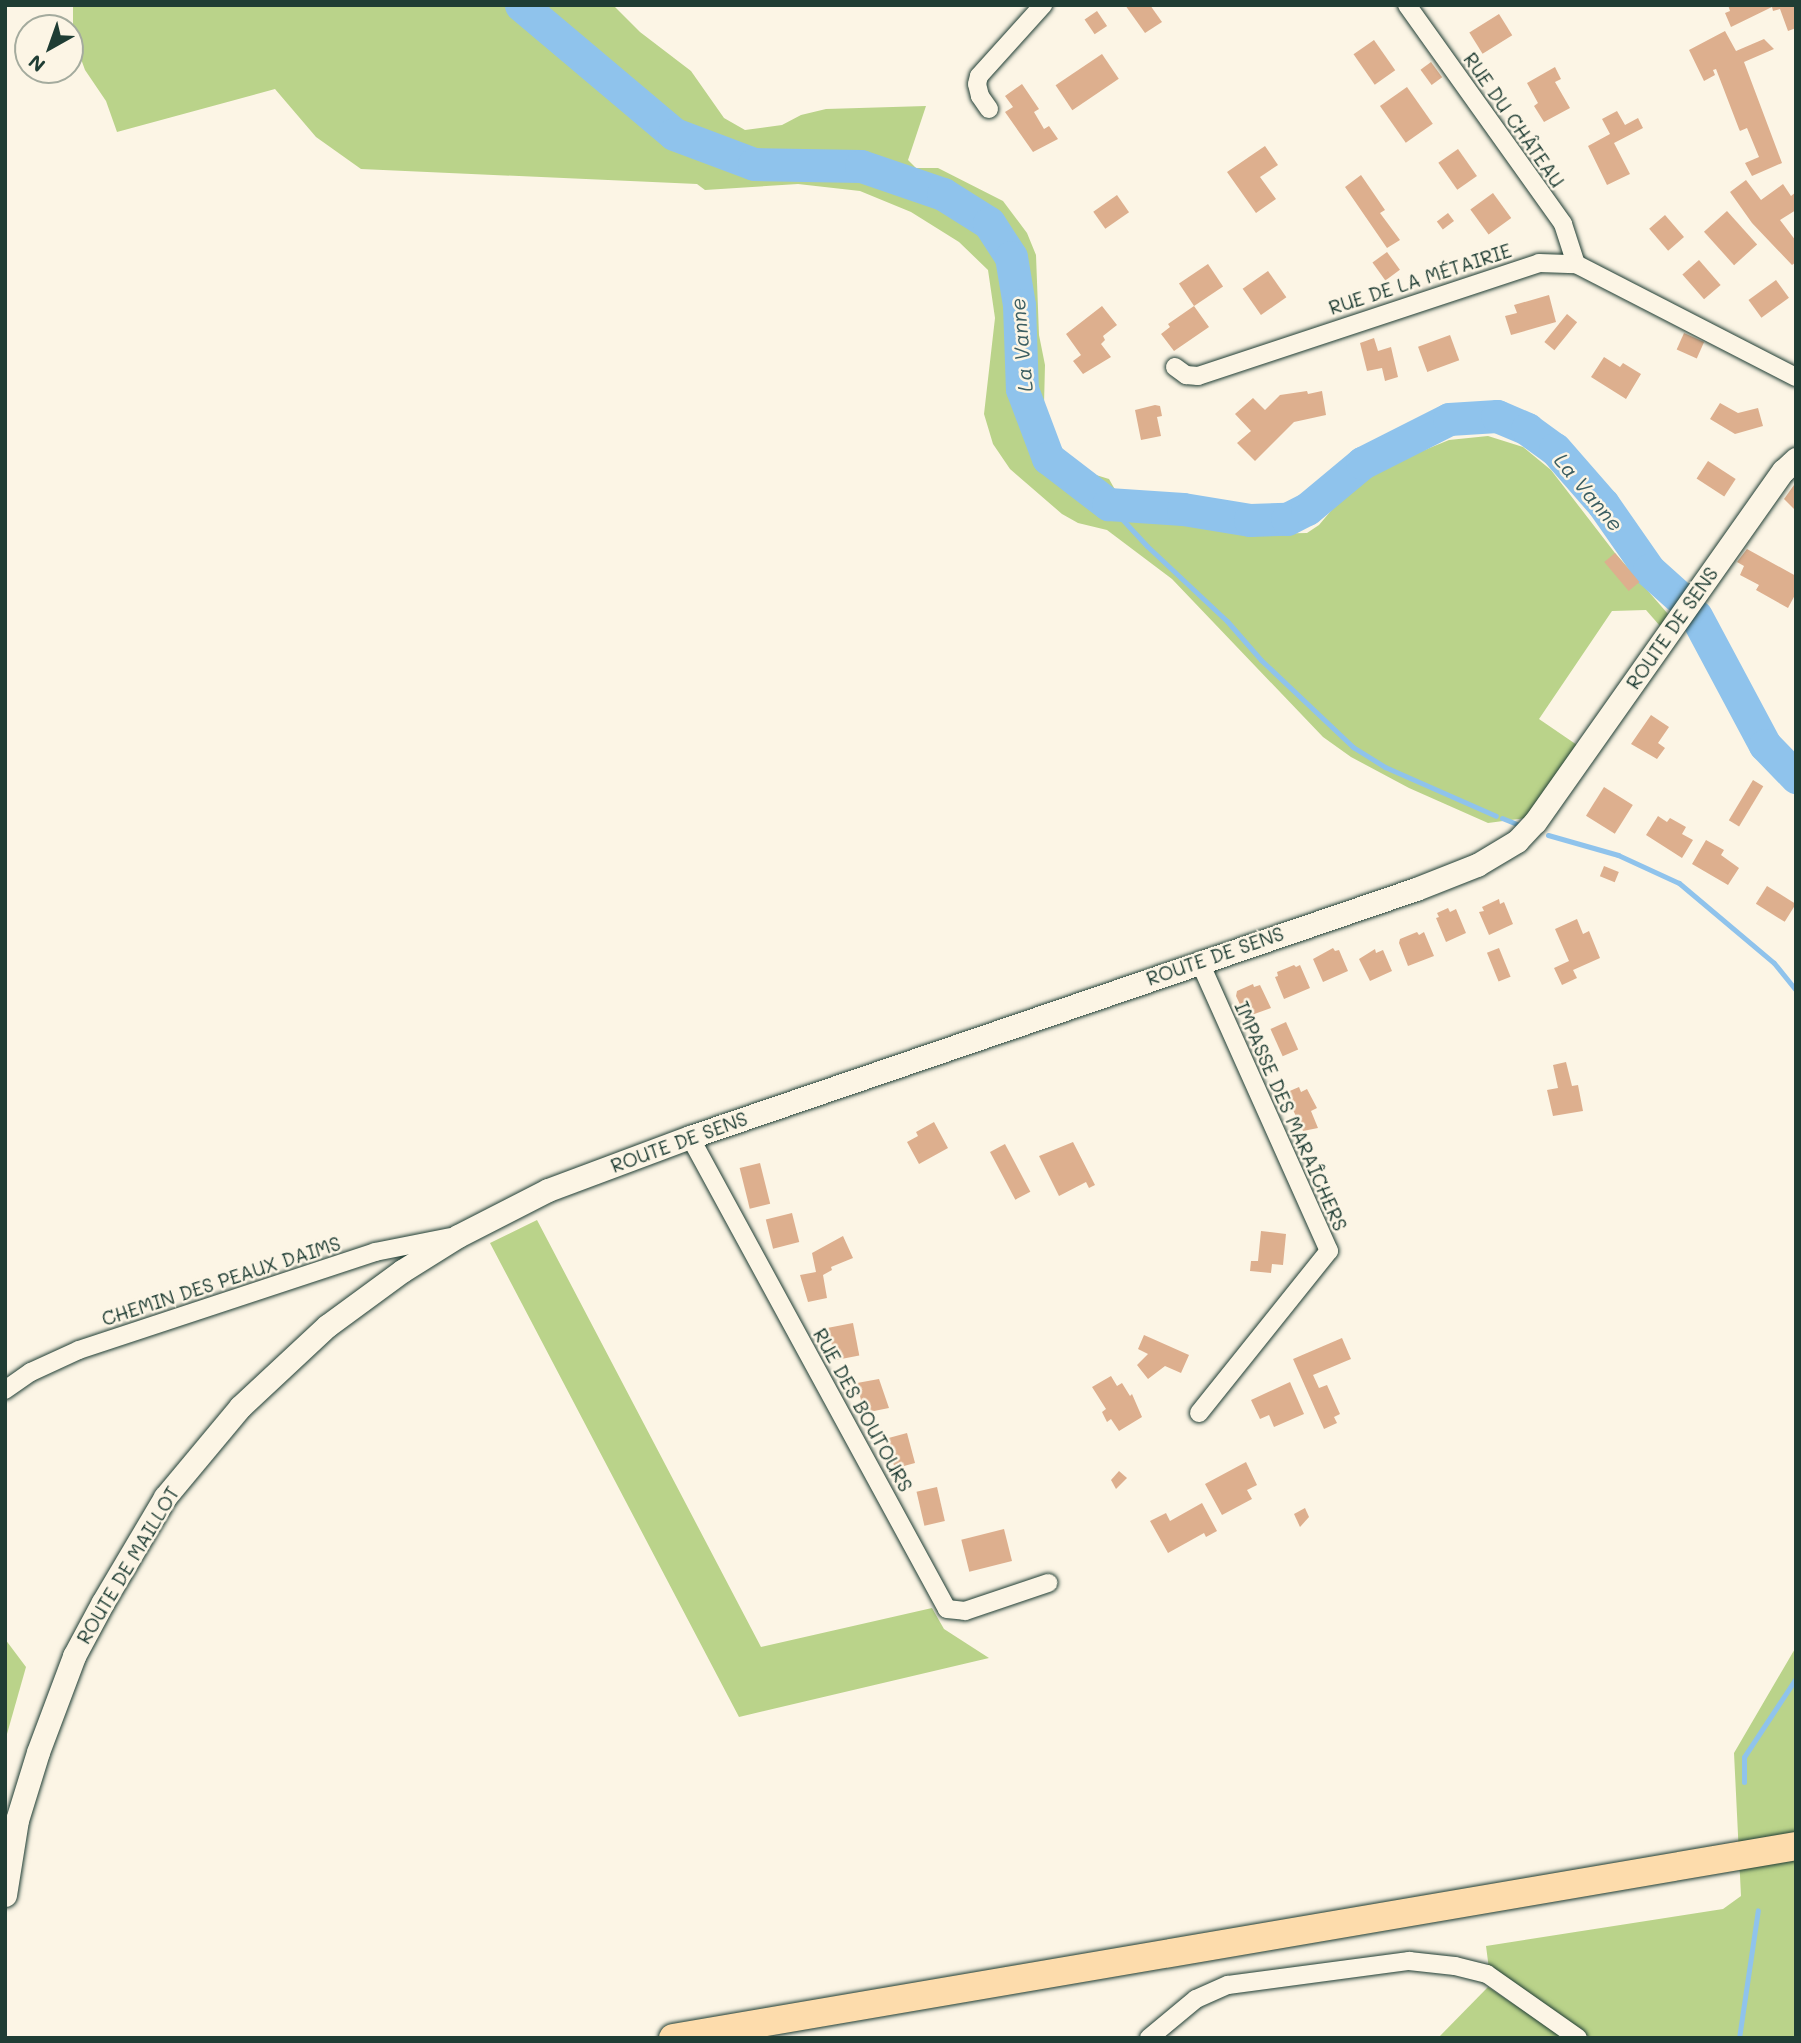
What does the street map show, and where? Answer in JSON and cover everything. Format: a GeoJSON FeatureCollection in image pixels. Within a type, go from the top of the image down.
{"type":"FeatureCollection","features":[{"type":"Feature","properties":{"kind":"main road"},"geometry":{"type":"LineString","coordinates":[[673,2038],[1796,1846]]}},
{"type":"Feature","properties":{"kind":"street"},"geometry":{"type":"LineString","coordinates":[[989,108],[980,96],[977,84],[979,76],[1043,5]]}},
{"type":"Feature","properties":{"kind":"street","name":"RUE DU CHÂTEAU"},"geometry":{"type":"LineString","coordinates":[[1407,5],[1563,225],[1576,264]]}},
{"type":"Feature","properties":{"kind":"street","name":"RUE DE LA MÉTAIRIE"},"geometry":{"type":"LineString","coordinates":[[1175,367],[1186,374],[1198,376],[1510,270],[1539,263],[1576,264],[1793,368]]}},
{"type":"Feature","properties":{"kind":"street","name":"ROUTE DE SENS"},"geometry":{"type":"LineString","coordinates":[[462,1233],[548,1190],[690,1137],[1416,889],[1477,865],[1517,841],[1535,822],[1783,471],[1796,459]]}},
{"type":"Feature","properties":{"kind":"street","name":"IMPASSE DES MARAÎCHERS"},"geometry":{"type":"LineString","coordinates":[[1199,961],[1329,1251],[1199,1413]]}},
{"type":"Feature","properties":{"kind":"street","name":"RUE DES BOUTOURS"},"geometry":{"type":"LineString","coordinates":[[690,1137],[947,1609],[965,1611],[1048,1583]]}},
{"type":"Feature","properties":{"kind":"street","name":"CHEMIN DES PEAUX DAIMS"},"geometry":{"type":"LineString","coordinates":[[5,1390],[31,1372],[79,1350],[375,1252],[462,1233]]}},
{"type":"Feature","properties":{"kind":"street","name":"ROUTE DE MAILLOT"},"geometry":{"type":"LineString","coordinates":[[5,1895],[17,1821],[74,1656],[165,1497],[240,1407],[327,1326],[402,1271],[462,1233]]}},
{"type":"Feature","properties":{"kind":"street"},"geometry":{"type":"LineString","coordinates":[[1149,2038],[1196,1999],[1228,1985],[1409,1961],[1455,1966],[1487,1974],[1578,2038]]}},
{"type":"Feature","properties":{"kind":"green space"},"geometry":{"type":"Polygon","coordinates":[[[73,5],[613,5],[640,32],[691,71],[724,118],[745,130],[782,125],[801,115],[826,109],[926,106],[908,160],[916,168],[938,168],[1003,201],[1027,233],[1036,255],[1039,335],[1045,365],[1044,405],[1055,437],[1066,455],[1096,475],[1109,479],[1130,516],[1254,534],[1307,533],[1319,525],[1346,493],[1388,465],[1449,440],[1488,436],[1523,447],[1551,470],[1615,553],[1668,614],[1660,626],[1646,610],[1612,611],[1539,719],[1577,745],[1526,818],[1488,823],[1409,788],[1351,757],[1323,737],[1172,579],[1107,530],[1078,523],[1062,514],[1010,469],[993,444],[984,414],[995,318],[988,270],[959,242],[911,212],[860,191],[798,184],[705,190],[697,184],[361,169],[316,137],[275,89],[117,132],[106,101],[84,67],[84,14],[73,14],[73,5]]]}},
{"type":"Feature","properties":{"kind":"green space"},"geometry":{"type":"Polygon","coordinates":[[[537,1220],[761,1647],[932,1608],[944,1629],[989,1658],[739,1717],[490,1243],[537,1220]]]}},
{"type":"Feature","properties":{"kind":"green space"},"geometry":{"type":"Polygon","coordinates":[[[5,1639],[26,1667],[5,1741],[5,1639]]]}},
{"type":"Feature","properties":{"kind":"green space"},"geometry":{"type":"Polygon","coordinates":[[[1796,1647],[1796,2038],[1591,2038],[1489,1969],[1486,1946],[1723,1909],[1741,1896],[1734,1753],[1796,1647]]]}},
{"type":"Feature","properties":{"kind":"green space"},"geometry":{"type":"Polygon","coordinates":[[[1488,1987],[1565,2038],[1438,2038],[1488,1987]]]}},
{"type":"Feature","properties":{"kind":"building"},"geometry":{"type":"Polygon","coordinates":[[[1125,5],[1150,5],[1162,22],[1145,33],[1125,5]]]}},
{"type":"Feature","properties":{"kind":"building"},"geometry":{"type":"Polygon","coordinates":[[[1728,5],[1796,5],[1796,28],[1788,31],[1780,9],[1773,11],[1772,7],[1731,27],[1725,13],[1730,11],[1728,5]]]}},
{"type":"Feature","properties":{"kind":"building"},"geometry":{"type":"Polygon","coordinates":[[[1097,11],[1107,26],[1095,34],[1085,19],[1097,11]]]}},
{"type":"Feature","properties":{"kind":"building"},"geometry":{"type":"Polygon","coordinates":[[[1499,14],[1512,35],[1483,54],[1469,33],[1499,14]]]}},
{"type":"Feature","properties":{"kind":"building"},"geometry":{"type":"Polygon","coordinates":[[[1725,31],[1736,51],[1764,39],[1774,49],[1744,62],[1782,163],[1752,176],[1745,163],[1759,157],[1747,128],[1740,131],[1716,69],[1713,70],[1715,75],[1704,81],[1689,50],[1725,31]]]}},
{"type":"Feature","properties":{"kind":"building"},"geometry":{"type":"Polygon","coordinates":[[[1374,40],[1395,70],[1375,85],[1354,54],[1374,40]]]}},
{"type":"Feature","properties":{"kind":"building"},"geometry":{"type":"Polygon","coordinates":[[[1102,54],[1119,79],[1072,110],[1056,85],[1102,54]]]}},
{"type":"Feature","properties":{"kind":"building"},"geometry":{"type":"Polygon","coordinates":[[[1431,62],[1442,77],[1432,85],[1420,70],[1431,62]]]}},
{"type":"Feature","properties":{"kind":"building"},"geometry":{"type":"Polygon","coordinates":[[[1555,67],[1561,79],[1555,82],[1570,108],[1544,122],[1534,106],[1538,103],[1527,83],[1555,67]]]}},
{"type":"Feature","properties":{"kind":"building"},"geometry":{"type":"Polygon","coordinates":[[[1022,84],[1039,109],[1034,112],[1044,129],[1049,126],[1058,139],[1033,152],[1005,112],[1013,107],[1005,96],[1022,84]]]}},
{"type":"Feature","properties":{"kind":"building"},"geometry":{"type":"Polygon","coordinates":[[[1407,87],[1433,124],[1406,143],[1380,106],[1407,87]]]}},
{"type":"Feature","properties":{"kind":"building"},"geometry":{"type":"Polygon","coordinates":[[[1617,111],[1625,125],[1638,118],[1643,128],[1614,143],[1630,174],[1607,185],[1588,146],[1610,134],[1602,119],[1617,111]]]}},
{"type":"Feature","properties":{"kind":"building"},"geometry":{"type":"Polygon","coordinates":[[[1265,146],[1278,165],[1260,177],[1276,199],[1256,213],[1227,172],[1265,146]]]}},
{"type":"Feature","properties":{"kind":"building"},"geometry":{"type":"Polygon","coordinates":[[[1458,149],[1477,176],[1457,190],[1438,163],[1458,149]]]}},
{"type":"Feature","properties":{"kind":"building"},"geometry":{"type":"Polygon","coordinates":[[[1361,175],[1385,210],[1380,213],[1400,240],[1387,248],[1345,187],[1361,175]]]}},
{"type":"Feature","properties":{"kind":"building"},"geometry":{"type":"Polygon","coordinates":[[[1746,180],[1761,200],[1783,184],[1791,196],[1796,192],[1796,210],[1780,220],[1796,241],[1796,262],[1792,265],[1752,223],[1730,192],[1746,180]]]}},
{"type":"Feature","properties":{"kind":"building"},"geometry":{"type":"Polygon","coordinates":[[[1493,193],[1511,218],[1489,235],[1470,209],[1493,193]]]}},
{"type":"Feature","properties":{"kind":"building"},"geometry":{"type":"Polygon","coordinates":[[[1117,195],[1129,212],[1105,229],[1093,212],[1117,195]]]}},
{"type":"Feature","properties":{"kind":"building"},"geometry":{"type":"Polygon","coordinates":[[[1727,211],[1757,244],[1734,265],[1704,232],[1727,211]]]}},
{"type":"Feature","properties":{"kind":"building"},"geometry":{"type":"Polygon","coordinates":[[[1448,213],[1454,221],[1443,229],[1437,221],[1448,213]]]}},
{"type":"Feature","properties":{"kind":"building"},"geometry":{"type":"Polygon","coordinates":[[[1665,215],[1684,237],[1668,251],[1649,229],[1665,215]]]}},
{"type":"Feature","properties":{"kind":"building"},"geometry":{"type":"Polygon","coordinates":[[[1387,252],[1400,270],[1385,280],[1372,263],[1387,252]]]}},
{"type":"Feature","properties":{"kind":"building"},"geometry":{"type":"Polygon","coordinates":[[[1699,260],[1721,285],[1704,299],[1682,274],[1699,260]]]}},
{"type":"Feature","properties":{"kind":"building"},"geometry":{"type":"Polygon","coordinates":[[[1208,264],[1223,286],[1194,306],[1179,284],[1208,264]]]}},
{"type":"Feature","properties":{"kind":"building"},"geometry":{"type":"Polygon","coordinates":[[[1268,271],[1286,297],[1261,315],[1243,289],[1268,271]]]}},
{"type":"Feature","properties":{"kind":"building"},"geometry":{"type":"Polygon","coordinates":[[[1776,280],[1789,298],[1761,318],[1748,300],[1776,280]]]}},
{"type":"Feature","properties":{"kind":"building"},"geometry":{"type":"Polygon","coordinates":[[[1549,295],[1556,322],[1511,335],[1505,316],[1517,313],[1514,305],[1549,295]]]}},
{"type":"Feature","properties":{"kind":"building"},"geometry":{"type":"Polygon","coordinates":[[[1102,306],[1117,325],[1103,336],[1105,340],[1101,344],[1111,357],[1083,374],[1073,361],[1081,355],[1066,334],[1102,306]]]}},
{"type":"Feature","properties":{"kind":"building"},"geometry":{"type":"Polygon","coordinates":[[[1194,306],[1209,327],[1174,351],[1161,334],[1170,327],[1168,324],[1194,306]]]}},
{"type":"Feature","properties":{"kind":"building"},"geometry":{"type":"Polygon","coordinates":[[[1567,314],[1577,322],[1554,350],[1544,342],[1567,314]]]}},
{"type":"Feature","properties":{"kind":"building"},"geometry":{"type":"Polygon","coordinates":[[[1684,333],[1704,342],[1697,358],[1677,349],[1684,333]]]}},
{"type":"Feature","properties":{"kind":"building"},"geometry":{"type":"Polygon","coordinates":[[[1450,335],[1459,360],[1427,372],[1418,347],[1450,335]]]}},
{"type":"Feature","properties":{"kind":"building"},"geometry":{"type":"Polygon","coordinates":[[[1374,338],[1378,351],[1391,347],[1398,377],[1385,381],[1382,368],[1367,371],[1360,343],[1374,338]]]}},
{"type":"Feature","properties":{"kind":"building"},"geometry":{"type":"Polygon","coordinates":[[[1604,357],[1620,367],[1623,363],[1641,374],[1626,399],[1591,377],[1604,357]]]}},
{"type":"Feature","properties":{"kind":"building"},"geometry":{"type":"Polygon","coordinates":[[[1307,391],[1308,394],[1322,391],[1326,415],[1294,422],[1255,461],[1237,443],[1251,431],[1235,414],[1253,398],[1265,410],[1280,395],[1307,391]]]}},
{"type":"Feature","properties":{"kind":"building"},"geometry":{"type":"Polygon","coordinates":[[[1720,403],[1738,413],[1758,408],[1763,426],[1735,434],[1710,419],[1720,403]]]}},
{"type":"Feature","properties":{"kind":"building"},"geometry":{"type":"Polygon","coordinates":[[[1160,406],[1162,416],[1157,417],[1161,436],[1141,440],[1135,410],[1160,406]]]}},
{"type":"Feature","properties":{"kind":"building"},"geometry":{"type":"Polygon","coordinates":[[[1708,461],[1736,479],[1724,497],[1697,479],[1708,461]]]}},
{"type":"Feature","properties":{"kind":"building"},"geometry":{"type":"Polygon","coordinates":[[[1794,485],[1796,487],[1796,511],[1784,499],[1794,485]]]}},
{"type":"Feature","properties":{"kind":"building"},"geometry":{"type":"Polygon","coordinates":[[[1747,549],[1796,576],[1795,595],[1788,608],[1756,590],[1759,585],[1740,575],[1744,566],[1737,562],[1747,549]]]}},
{"type":"Feature","properties":{"kind":"building"},"geometry":{"type":"Polygon","coordinates":[[[1615,553],[1639,582],[1629,591],[1604,562],[1615,553]]]}},
{"type":"Feature","properties":{"kind":"building"},"geometry":{"type":"Polygon","coordinates":[[[1651,715],[1669,727],[1658,743],[1665,748],[1657,759],[1631,744],[1651,715]]]}},
{"type":"Feature","properties":{"kind":"building"},"geometry":{"type":"Polygon","coordinates":[[[1753,780],[1763,786],[1739,826],[1729,820],[1753,780]]]}},
{"type":"Feature","properties":{"kind":"building"},"geometry":{"type":"Polygon","coordinates":[[[1604,787],[1633,805],[1615,834],[1586,816],[1604,787]]]}},
{"type":"Feature","properties":{"kind":"building"},"geometry":{"type":"Polygon","coordinates":[[[1658,816],[1667,822],[1670,818],[1686,827],[1682,834],[1693,840],[1682,858],[1646,835],[1658,816]]]}},
{"type":"Feature","properties":{"kind":"building"},"geometry":{"type":"Polygon","coordinates":[[[1706,840],[1724,850],[1721,855],[1739,868],[1728,885],[1692,864],[1706,840]]]}},
{"type":"Feature","properties":{"kind":"building"},"geometry":{"type":"Polygon","coordinates":[[[1604,866],[1619,872],[1615,882],[1600,876],[1604,866]]]}},
{"type":"Feature","properties":{"kind":"building"},"geometry":{"type":"Polygon","coordinates":[[[1767,886],[1796,904],[1785,922],[1756,904],[1767,886]]]}},
{"type":"Feature","properties":{"kind":"building"},"geometry":{"type":"Polygon","coordinates":[[[1499,899],[1500,904],[1504,902],[1513,924],[1489,935],[1479,912],[1484,911],[1482,907],[1499,899]]]}},
{"type":"Feature","properties":{"kind":"building"},"geometry":{"type":"Polygon","coordinates":[[[1448,908],[1450,912],[1456,909],[1466,933],[1446,942],[1436,918],[1439,917],[1437,913],[1448,908]]]}},
{"type":"Feature","properties":{"kind":"building"},"geometry":{"type":"Polygon","coordinates":[[[1577,919],[1583,934],[1589,931],[1600,958],[1573,970],[1577,978],[1562,985],[1554,968],[1569,961],[1555,929],[1577,919]]]}},
{"type":"Feature","properties":{"kind":"building"},"geometry":{"type":"Polygon","coordinates":[[[1417,932],[1419,935],[1424,932],[1434,956],[1408,966],[1400,939],[1417,932]]]}},
{"type":"Feature","properties":{"kind":"building"},"geometry":{"type":"Polygon","coordinates":[[[1333,948],[1335,951],[1339,950],[1348,971],[1323,982],[1313,959],[1333,948]]]}},
{"type":"Feature","properties":{"kind":"building"},"geometry":{"type":"Polygon","coordinates":[[[1499,948],[1511,977],[1499,982],[1487,953],[1499,948]]]}},
{"type":"Feature","properties":{"kind":"building"},"geometry":{"type":"Polygon","coordinates":[[[1375,949],[1376,953],[1383,950],[1392,971],[1370,981],[1359,959],[1375,949]]]}},
{"type":"Feature","properties":{"kind":"building"},"geometry":{"type":"Polygon","coordinates":[[[1300,965],[1310,988],[1284,999],[1275,977],[1278,976],[1277,972],[1300,965]]]}},
{"type":"Feature","properties":{"kind":"building"},"geometry":{"type":"Polygon","coordinates":[[[1253,984],[1254,987],[1260,985],[1271,1008],[1246,1017],[1236,996],[1237,991],[1253,984]]]}},
{"type":"Feature","properties":{"kind":"building"},"geometry":{"type":"Polygon","coordinates":[[[1286,1022],[1298,1049],[1283,1056],[1270,1029],[1286,1022]]]}},
{"type":"Feature","properties":{"kind":"building"},"geometry":{"type":"Polygon","coordinates":[[[1566,1062],[1572,1086],[1578,1085],[1583,1111],[1553,1116],[1547,1090],[1558,1088],[1553,1065],[1566,1062]]]}},
{"type":"Feature","properties":{"kind":"building"},"geometry":{"type":"Polygon","coordinates":[[[1299,1087],[1301,1092],[1307,1089],[1317,1108],[1311,1111],[1318,1128],[1303,1131],[1285,1093],[1299,1087]]]}},
{"type":"Feature","properties":{"kind":"building"},"geometry":{"type":"Polygon","coordinates":[[[934,1122],[948,1148],[919,1164],[907,1142],[918,1136],[916,1132],[934,1122]]]}},
{"type":"Feature","properties":{"kind":"building"},"geometry":{"type":"Polygon","coordinates":[[[1073,1142],[1095,1185],[1089,1188],[1086,1182],[1059,1196],[1039,1156],[1073,1142]]]}},
{"type":"Feature","properties":{"kind":"building"},"geometry":{"type":"Polygon","coordinates":[[[1005,1144],[1030,1192],[1015,1200],[990,1152],[1005,1144]]]}},
{"type":"Feature","properties":{"kind":"building"},"geometry":{"type":"Polygon","coordinates":[[[760,1163],[770,1204],[750,1209],[740,1168],[760,1163]]]}},
{"type":"Feature","properties":{"kind":"building"},"geometry":{"type":"Polygon","coordinates":[[[792,1213],[799,1242],[773,1249],[766,1220],[792,1213]]]}},
{"type":"Feature","properties":{"kind":"building"},"geometry":{"type":"Polygon","coordinates":[[[1261,1231],[1286,1234],[1283,1265],[1272,1264],[1271,1273],[1250,1271],[1251,1261],[1258,1261],[1261,1231]]]}},
{"type":"Feature","properties":{"kind":"building"},"geometry":{"type":"Polygon","coordinates":[[[843,1236],[853,1258],[831,1267],[832,1270],[823,1275],[827,1298],[808,1302],[800,1275],[816,1272],[812,1253],[843,1236]]]}},
{"type":"Feature","properties":{"kind":"building"},"geometry":{"type":"Polygon","coordinates":[[[853,1323],[859,1355],[835,1360],[828,1328],[853,1323]]]}},
{"type":"Feature","properties":{"kind":"building"},"geometry":{"type":"Polygon","coordinates":[[[1144,1335],[1189,1355],[1181,1373],[1165,1366],[1148,1379],[1137,1365],[1148,1354],[1138,1349],[1144,1335]]]}},
{"type":"Feature","properties":{"kind":"building"},"geometry":{"type":"Polygon","coordinates":[[[1342,1338],[1351,1359],[1313,1375],[1319,1388],[1327,1385],[1340,1414],[1334,1417],[1337,1423],[1324,1429],[1293,1359],[1342,1338]]]}},
{"type":"Feature","properties":{"kind":"building"},"geometry":{"type":"Polygon","coordinates":[[[1111,1376],[1117,1386],[1122,1383],[1130,1396],[1132,1394],[1142,1417],[1119,1431],[1111,1419],[1107,1422],[1102,1412],[1106,1409],[1092,1387],[1111,1376]]]}},
{"type":"Feature","properties":{"kind":"building"},"geometry":{"type":"Polygon","coordinates":[[[879,1379],[889,1408],[864,1413],[857,1383],[879,1379]]]}},
{"type":"Feature","properties":{"kind":"building"},"geometry":{"type":"Polygon","coordinates":[[[1290,1382],[1304,1414],[1274,1427],[1269,1415],[1260,1419],[1251,1400],[1290,1382]]]}},
{"type":"Feature","properties":{"kind":"building"},"geometry":{"type":"Polygon","coordinates":[[[907,1433],[915,1463],[895,1468],[887,1438],[907,1433]]]}},
{"type":"Feature","properties":{"kind":"building"},"geometry":{"type":"Polygon","coordinates":[[[1246,1462],[1257,1485],[1247,1490],[1252,1499],[1222,1515],[1205,1484],[1246,1462]]]}},
{"type":"Feature","properties":{"kind":"building"},"geometry":{"type":"Polygon","coordinates":[[[1119,1471],[1127,1478],[1116,1489],[1111,1480],[1119,1471]]]}},
{"type":"Feature","properties":{"kind":"building"},"geometry":{"type":"Polygon","coordinates":[[[937,1487],[945,1521],[924,1526],[917,1492],[937,1487]]]}},
{"type":"Feature","properties":{"kind":"building"},"geometry":{"type":"Polygon","coordinates":[[[1202,1503],[1217,1531],[1206,1537],[1204,1533],[1168,1553],[1150,1521],[1166,1513],[1170,1521],[1202,1503]]]}},
{"type":"Feature","properties":{"kind":"building"},"geometry":{"type":"Polygon","coordinates":[[[1305,1508],[1309,1517],[1300,1527],[1294,1514],[1305,1508]]]}},
{"type":"Feature","properties":{"kind":"building"},"geometry":{"type":"Polygon","coordinates":[[[1004,1529],[1012,1561],[969,1572],[961,1540],[1004,1529]]]}},
{"type":"Feature","properties":{"kind":"waterway","name":"La Vanne"},"geometry":{"type":"LineString","coordinates":[[521,5],[674,134],[754,164],[861,166],[943,194],[989,223],[1011,257],[1019,305],[1022,389],[1048,458],[1108,504],[1183,509],[1250,520],[1287,519],[1307,509],[1362,463],[1449,419],[1497,416],[1527,429],[1555,449],[1603,504],[1649,570],[1678,596]]}},
{"type":"Feature","properties":{"kind":"waterway"},"geometry":{"type":"LineString","coordinates":[[1108,504],[1147,546],[1227,621],[1261,660],[1353,747],[1385,767],[1496,816]]}},
{"type":"Feature","properties":{"kind":"waterway","name":"La Vanne"},"geometry":{"type":"LineString","coordinates":[[1696,616],[1765,745],[1796,777]]}},
{"type":"Feature","properties":{"kind":"waterway"},"geometry":{"type":"LineString","coordinates":[[1502,818],[1519,825]]}},
{"type":"Feature","properties":{"kind":"waterway"},"geometry":{"type":"LineString","coordinates":[[1548,835],[1618,855],[1679,883],[1774,963],[1796,990]]}},
{"type":"Feature","properties":{"kind":"waterway"},"geometry":{"type":"LineString","coordinates":[[1744,1782],[1744,1757],[1796,1678]]}},
{"type":"Feature","properties":{"kind":"waterway"},"geometry":{"type":"LineString","coordinates":[[1739,2038],[1758,1910]]}}]}
